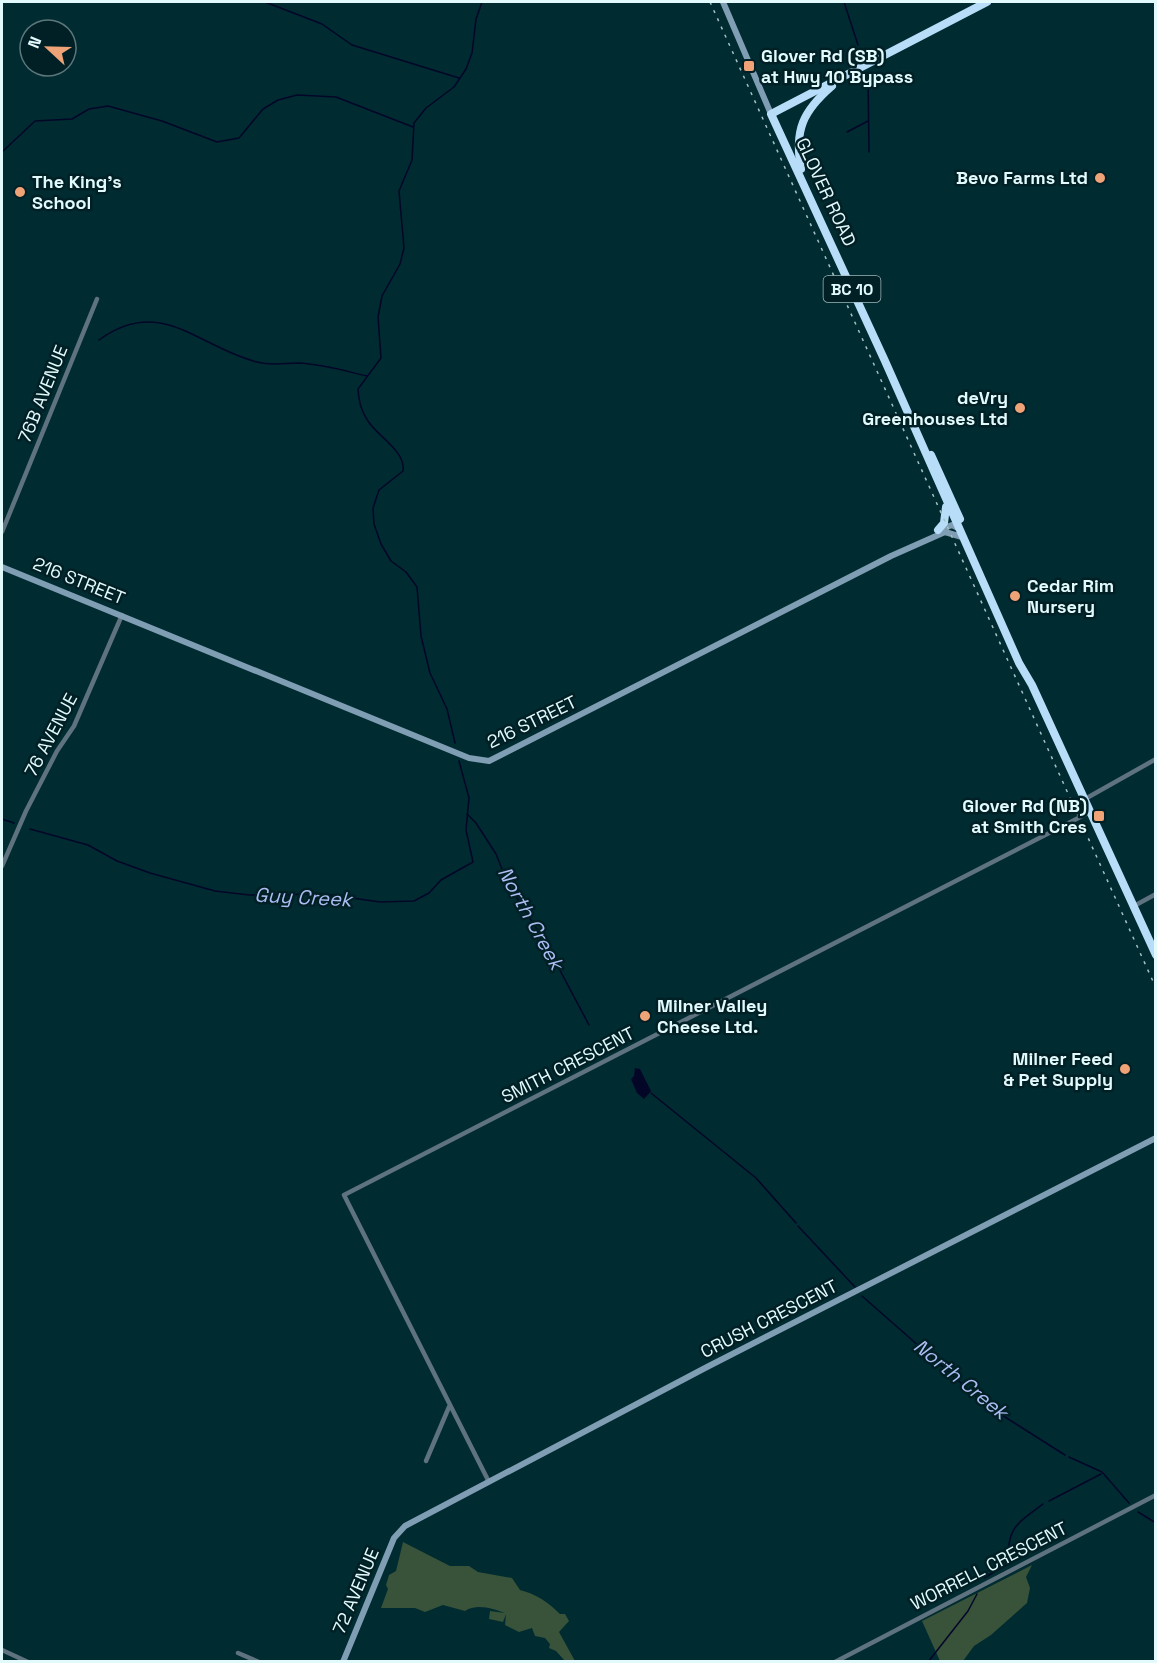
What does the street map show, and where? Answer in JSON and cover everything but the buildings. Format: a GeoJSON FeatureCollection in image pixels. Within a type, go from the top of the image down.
{"type":"FeatureCollection","features":[{"type":"Feature","properties":{"kind":"highway"},"geometry":{"type":"LineString","coordinates":[[771,114],[987,2]]}},
{"type":"Feature","properties":{"kind":"highway"},"geometry":{"type":"LineString","coordinates":[[804,181],[798,144],[805,116],[817,98],[848,73]]}},
{"type":"Feature","properties":{"kind":"highway","name":"GLOVER ROAD"},"geometry":{"type":"LineString","coordinates":[[771,114],[804,181],[938,484],[964,535]]}},
{"type":"Feature","properties":{"kind":"highway","name":"GLOVER ROAD"},"geometry":{"type":"LineString","coordinates":[[901,396],[942,476],[964,535],[1020,651],[1032,685],[1155,955]]}},
{"type":"Feature","properties":{"kind":"highway"},"geometry":{"type":"LineString","coordinates":[[938,484],[947,509],[944,523],[938,530]]}},
{"type":"Feature","properties":{"kind":"main road","name":"GLOVER ROAD"},"geometry":{"type":"LineString","coordinates":[[723,2],[771,114]]}},
{"type":"Feature","properties":{"kind":"main road"},"geometry":{"type":"LineString","coordinates":[[891,556],[938,530],[948,526],[958,527]]}},
{"type":"Feature","properties":{"kind":"main road","name":"216 STREET"},"geometry":{"type":"LineString","coordinates":[[2,567],[470,758],[489,761],[891,556],[945,532],[964,535]]}},
{"type":"Feature","properties":{"kind":"main road","name":"CRUSH CRESCENT"},"geometry":{"type":"LineString","coordinates":[[399,1532],[489,1482],[1155,1138]]}},
{"type":"Feature","properties":{"kind":"main road","name":"72 AVENUE"},"geometry":{"type":"LineString","coordinates":[[343,1662],[399,1532]]}},
{"type":"Feature","properties":{"kind":"street","name":"76B AVENUE"},"geometry":{"type":"LineString","coordinates":[[2,532],[96,299]]}},
{"type":"Feature","properties":{"kind":"street","name":"76 AVENUE"},"geometry":{"type":"LineString","coordinates":[[2,866],[26,811],[57,751],[74,726],[122,615]]}},
{"type":"Feature","properties":{"kind":"street"},"geometry":{"type":"LineString","coordinates":[[1085,799],[1155,759]]}},
{"type":"Feature","properties":{"kind":"street","name":"SMITH CRESCENT"},"geometry":{"type":"LineString","coordinates":[[489,1482],[449,1407],[344,1195],[1090,812]]}},
{"type":"Feature","properties":{"kind":"street"},"geometry":{"type":"LineString","coordinates":[[1133,906],[1155,894]]}},
{"type":"Feature","properties":{"kind":"street"},"geometry":{"type":"LineString","coordinates":[[426,1461],[449,1407]]}},
{"type":"Feature","properties":{"kind":"street","name":"WORRELL CRESCENT"},"geometry":{"type":"LineString","coordinates":[[835,1662],[1155,1496]]}},
{"type":"Feature","properties":{"kind":"street"},"geometry":{"type":"LineString","coordinates":[[2,1650],[28,1662]]}},
{"type":"Feature","properties":{"kind":"street"},"geometry":{"type":"LineString","coordinates":[[238,1653],[247,1659],[259,1662]]}},
{"type":"Feature","properties":{"kind":"green space"},"geometry":{"type":"Polygon","coordinates":[[[403,1542],[450,1566],[469,1566],[478,1572],[512,1578],[520,1590],[542,1599],[560,1614],[565,1614],[569,1621],[559,1632],[575,1661],[565,1661],[556,1651],[549,1648],[550,1644],[545,1638],[535,1636],[532,1628],[519,1632],[505,1625],[506,1614],[503,1622],[489,1619],[490,1611],[505,1613],[496,1610],[475,1607],[465,1611],[443,1605],[425,1612],[415,1608],[381,1608],[388,1589],[386,1585],[389,1575],[396,1571],[403,1542]]]}},
{"type":"Feature","properties":{"kind":"green space"},"geometry":{"type":"Polygon","coordinates":[[[1032,1565],[1026,1577],[1030,1588],[1027,1603],[991,1635],[974,1646],[963,1661],[940,1661],[922,1621],[1032,1565]]]}},
{"type":"Feature","properties":{"kind":"water"},"geometry":{"type":"Polygon","coordinates":[[[635,1068],[640,1069],[651,1091],[644,1099],[637,1093],[631,1079],[635,1068]]]}},
{"type":"Feature","properties":{"kind":"waterway"},"geometry":{"type":"LineString","coordinates":[[265,2],[322,24],[352,45],[459,78]]}},
{"type":"Feature","properties":{"kind":"waterway","name":"Guy Creek"},"geometry":{"type":"LineString","coordinates":[[455,743],[447,709],[430,673],[421,636],[417,587],[406,572],[391,561],[381,544],[374,524],[373,508],[379,490],[403,471],[403,464],[396,450],[372,427],[361,406],[358,389],[381,358],[378,317],[382,296],[400,264],[404,248],[399,191],[412,160],[414,123],[426,108],[454,87],[466,69],[472,53],[476,19],[482,2]]}},
{"type":"Feature","properties":{"kind":"waterway"},"geometry":{"type":"LineString","coordinates":[[844,2],[858,45]]}},
{"type":"Feature","properties":{"kind":"waterway"},"geometry":{"type":"LineString","coordinates":[[868,75],[869,152]]}},
{"type":"Feature","properties":{"kind":"waterway"},"geometry":{"type":"LineString","coordinates":[[2,152],[35,121],[72,119],[89,109],[108,106],[162,121],[217,142],[239,138],[263,109],[278,100],[297,95],[336,97],[413,127]]}},
{"type":"Feature","properties":{"kind":"waterway"},"geometry":{"type":"LineString","coordinates":[[847,132],[868,121]]}},
{"type":"Feature","properties":{"kind":"waterway"},"geometry":{"type":"LineString","coordinates":[[99,340],[121,327],[142,322],[161,323],[179,328],[236,355],[257,362],[308,364],[367,376]]}},
{"type":"Feature","properties":{"kind":"waterway","name":"Guy Creek"},"geometry":{"type":"LineString","coordinates":[[30,829],[88,845],[117,861],[150,873],[215,891],[249,895],[324,894],[380,902],[414,901],[429,893],[441,880],[473,862],[466,830],[469,798],[459,761]]}},
{"type":"Feature","properties":{"kind":"waterway","name":"North Creek"},"geometry":{"type":"LineString","coordinates":[[467,814],[476,823],[496,854],[508,884],[545,942],[589,1025]]}},
{"type":"Feature","properties":{"kind":"waterway","name":"Guy Creek"},"geometry":{"type":"LineString","coordinates":[[2,819],[14,823]]}},
{"type":"Feature","properties":{"kind":"waterway","name":"North Creek"},"geometry":{"type":"LineString","coordinates":[[651,1093],[756,1178],[796,1223]]}},
{"type":"Feature","properties":{"kind":"waterway","name":"North Creek"},"geometry":{"type":"LineString","coordinates":[[798,1226],[855,1287]]}},
{"type":"Feature","properties":{"kind":"waterway","name":"North Creek"},"geometry":{"type":"LineString","coordinates":[[862,1296],[986,1405],[1065,1455]]}},
{"type":"Feature","properties":{"kind":"waterway","name":"North Creek"},"geometry":{"type":"LineString","coordinates":[[1069,1457],[1102,1472],[1129,1503]]}},
{"type":"Feature","properties":{"kind":"waterway"},"geometry":{"type":"LineString","coordinates":[[1049,1501],[1101,1474]]}},
{"type":"Feature","properties":{"kind":"waterway"},"geometry":{"type":"LineString","coordinates":[[984,1578],[1008,1564],[1009,1542],[1015,1528],[1043,1504]]}},
{"type":"Feature","properties":{"kind":"waterway","name":"North Creek"},"geometry":{"type":"LineString","coordinates":[[1138,1512],[1156,1523]]}},
{"type":"Feature","properties":{"kind":"waterway"},"geometry":{"type":"LineString","coordinates":[[928,1662],[968,1611],[977,1594]]}},
{"type":"Feature","properties":{"kind":"railway"},"geometry":{"type":"LineString","coordinates":[[710,2],[1156,988]]}},
{"type":"Feature","properties":{"kind":"place","name":"Glover Rd (SB) at Hwy 10 Bypass"},"geometry":{"type":"Point","coordinates":[749,66]}},
{"type":"Feature","properties":{"kind":"place","name":"Bevo Farms Ltd"},"geometry":{"type":"Point","coordinates":[1100,178]}},
{"type":"Feature","properties":{"kind":"place","name":"The King's School"},"geometry":{"type":"Point","coordinates":[20,192]}},
{"type":"Feature","properties":{"kind":"place","name":"deVry Greenhouses Ltd"},"geometry":{"type":"Point","coordinates":[1020,408]}},
{"type":"Feature","properties":{"kind":"place","name":"Cedar Rim Nursery"},"geometry":{"type":"Point","coordinates":[1015,596]}},
{"type":"Feature","properties":{"kind":"place","name":"Glover Rd (NB) at Smith Cres"},"geometry":{"type":"Point","coordinates":[1099,816]}},
{"type":"Feature","properties":{"kind":"place","name":"Milner Valley Cheese Ltd."},"geometry":{"type":"Point","coordinates":[645,1016]}},
{"type":"Feature","properties":{"kind":"place","name":"Milner Feed & Pet Supply"},"geometry":{"type":"Point","coordinates":[1125,1069]}}]}
